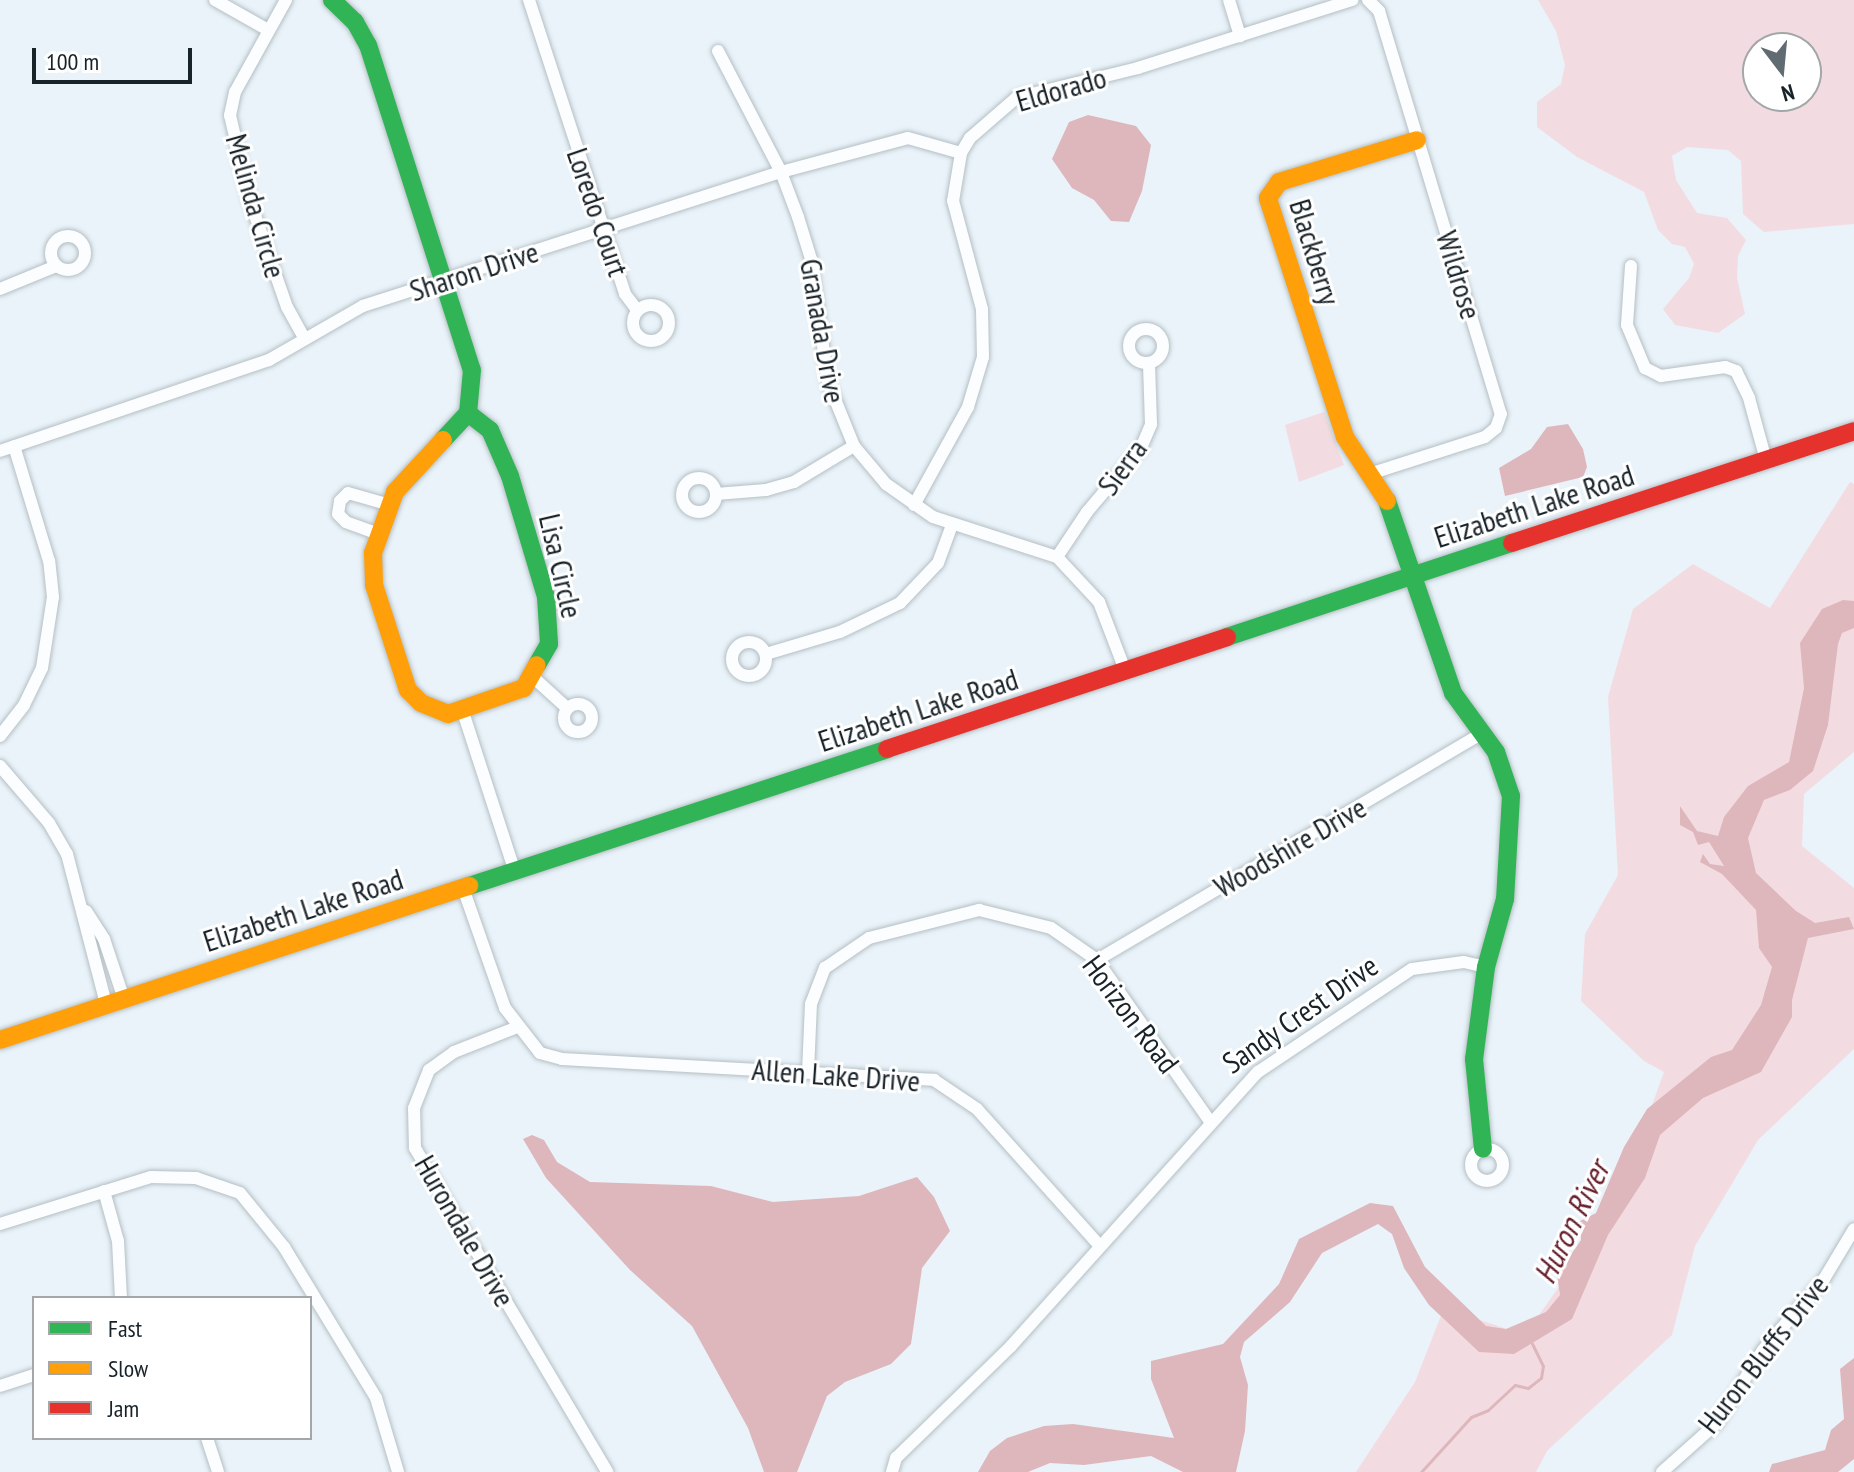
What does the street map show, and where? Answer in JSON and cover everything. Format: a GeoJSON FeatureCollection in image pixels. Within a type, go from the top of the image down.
{"type":"FeatureCollection","features":[{"type":"Feature","properties":{"kind":"street"},"geometry":{"type":"LineString","coordinates":[[215,0],[268,30]]}},
{"type":"Feature","properties":{"kind":"street","name":"Melinda Circle"},"geometry":{"type":"LineString","coordinates":[[286,0],[235,92],[230,115],[254,213],[287,307],[304,338]]}},
{"type":"Feature","properties":{"kind":"street"},"geometry":{"type":"LineString","coordinates":[[332,0],[355,22],[368,45],[472,370],[468,413],[387,504],[376,533],[374,585],[408,690],[438,712],[463,712],[496,701],[534,678],[567,708]]}},
{"type":"Feature","properties":{"kind":"street","name":"Loredo Court"},"geometry":{"type":"LineString","coordinates":[[529,0],[625,294],[637,310]]}},
{"type":"Feature","properties":{"kind":"street"},"geometry":{"type":"LineString","coordinates":[[1229,0],[1240,36]]}},
{"type":"Feature","properties":{"kind":"street","name":"Eldorado"},"geometry":{"type":"LineString","coordinates":[[914,505],[968,407],[983,357],[982,309],[953,201],[961,153],[989,118],[1016,98],[1240,36],[1352,0]]}},
{"type":"Feature","properties":{"kind":"street","name":"Wildrose"},"geometry":{"type":"LineString","coordinates":[[1370,0],[1379,11],[1501,414],[1501,431],[1373,473]]}},
{"type":"Feature","properties":{"kind":"street","name":"Granada Drive"},"geometry":{"type":"LineString","coordinates":[[718,51],[781,172],[811,259],[828,382],[854,446],[886,484],[914,505],[952,525],[1057,557]]}},
{"type":"Feature","properties":{"kind":"street","name":"Sharon Drive"},"geometry":{"type":"LineString","coordinates":[[0,451],[269,360],[348,312],[781,172],[908,138],[961,153]]}},
{"type":"Feature","properties":{"kind":"street","name":"Blackberry"},"geometry":{"type":"LineString","coordinates":[[1373,473],[1345,437],[1268,198],[1279,182],[1417,140]]}},
{"type":"Feature","properties":{"kind":"street"},"geometry":{"type":"LineString","coordinates":[[0,289],[56,266]]}},
{"type":"Feature","properties":{"kind":"street"},"geometry":{"type":"LineString","coordinates":[[1631,266],[1627,325],[1645,368],[1661,376],[1725,367],[1736,371],[1749,398],[1766,460]]}},
{"type":"Feature","properties":{"kind":"street","name":"Sierra"},"geometry":{"type":"LineString","coordinates":[[1057,557],[1087,512],[1141,448],[1151,424],[1149,364]]}},
{"type":"Feature","properties":{"kind":"street","name":"Lisa Circle"},"geometry":{"type":"LineString","coordinates":[[468,413],[490,430],[497,443],[546,597],[549,644],[534,678]]}},
{"type":"Feature","properties":{"kind":"street","name":"Elizabeth Lake Road"},"geometry":{"type":"LineString","coordinates":[[0,1040],[1854,431]]}},
{"type":"Feature","properties":{"kind":"street"},"geometry":{"type":"LineString","coordinates":[[0,736],[24,705],[42,668],[53,597],[49,561],[14,446]]}},
{"type":"Feature","properties":{"kind":"street"},"geometry":{"type":"LineString","coordinates":[[716,494],[781,486],[854,446]]}},
{"type":"Feature","properties":{"kind":"street"},"geometry":{"type":"LineString","coordinates":[[1373,473],[1415,574],[1453,693],[1505,770],[1511,796],[1505,899],[1486,967],[1474,1059],[1483,1149]]}},
{"type":"Feature","properties":{"kind":"street"},"geometry":{"type":"LineString","coordinates":[[376,533],[346,522],[338,514],[340,501],[348,493],[387,504]]}},
{"type":"Feature","properties":{"kind":"street"},"geometry":{"type":"LineString","coordinates":[[766,654],[840,632],[900,603],[938,563],[952,525]]}},
{"type":"Feature","properties":{"kind":"street"},"geometry":{"type":"LineString","coordinates":[[1057,557],[1099,602],[1125,670]]}},
{"type":"Feature","properties":{"kind":"street"},"geometry":{"type":"LineString","coordinates":[[463,712],[515,872]]}},
{"type":"Feature","properties":{"kind":"street","name":"Woodshire Drive"},"geometry":{"type":"LineString","coordinates":[[1097,960],[1482,733]]}},
{"type":"Feature","properties":{"kind":"street"},"geometry":{"type":"LineString","coordinates":[[0,766],[60,838],[84,909],[87,945],[115,1002]]}},
{"type":"Feature","properties":{"kind":"street"},"geometry":{"type":"LineString","coordinates":[[463,888],[515,1028]]}},
{"type":"Feature","properties":{"kind":"street"},"geometry":{"type":"LineString","coordinates":[[84,909],[104,939],[115,1002]]}},
{"type":"Feature","properties":{"kind":"street","name":"Horizon Road"},"geometry":{"type":"LineString","coordinates":[[808,1072],[815,985],[843,952],[869,938],[979,910],[1051,928],[1097,960],[1209,1120]]}},
{"type":"Feature","properties":{"kind":"street","name":"Sandy Crest Drive"},"geometry":{"type":"LineString","coordinates":[[892,1472],[896,1458],[1011,1346],[1209,1120],[1281,1054],[1412,969],[1464,962],[1486,967]]}},
{"type":"Feature","properties":{"kind":"street","name":"Allen Lake Drive"},"geometry":{"type":"LineString","coordinates":[[515,1028],[540,1053],[562,1059],[910,1075],[959,1093],[1099,1245]]}},
{"type":"Feature","properties":{"kind":"street","name":"Hurondale Drive"},"geometry":{"type":"LineString","coordinates":[[515,1028],[454,1052],[429,1070],[414,1108],[413,1139],[607,1472]]}},
{"type":"Feature","properties":{"kind":"street"},"geometry":{"type":"LineString","coordinates":[[0,1224],[134,1180],[172,1176],[243,1187],[284,1247],[376,1398],[398,1472]]}},
{"type":"Feature","properties":{"kind":"street"},"geometry":{"type":"LineString","coordinates":[[104,1191],[118,1241],[121,1296]]}},
{"type":"Feature","properties":{"kind":"street","name":"Huron Bluffs Drive"},"geometry":{"type":"LineString","coordinates":[[1662,1472],[1717,1423],[1763,1350],[1824,1279],[1854,1229]]}},
{"type":"Feature","properties":{"kind":"street"},"geometry":{"type":"LineString","coordinates":[[0,1386],[32,1376]]}},
{"type":"Feature","properties":{"kind":"street"},"geometry":{"type":"LineString","coordinates":[[208,1440],[218,1472]]}},
{"type":"Feature","properties":{"kind":"shaded area"},"geometry":{"type":"Polygon","coordinates":[[[1538,0],[1854,0],[1854,224],[1764,232],[1743,214],[1741,161],[1728,150],[1687,147],[1672,156],[1676,180],[1697,213],[1727,218],[1746,240],[1738,256],[1737,278],[1745,314],[1718,333],[1675,325],[1663,309],[1689,278],[1694,264],[1685,247],[1672,244],[1658,230],[1644,192],[1577,157],[1537,127],[1537,102],[1561,84],[1565,65],[1556,31],[1538,0]]]}},
{"type":"Feature","properties":{"kind":"shaded area"},"geometry":{"type":"Polygon","coordinates":[[[1088,115],[1136,126],[1151,145],[1142,191],[1129,222],[1111,221],[1094,200],[1072,188],[1052,159],[1069,122],[1088,115]]]}},
{"type":"Feature","properties":{"kind":"shaded area"},"geometry":{"type":"Polygon","coordinates":[[[1324,412],[1344,465],[1299,482],[1285,425],[1324,412]]]}},
{"type":"Feature","properties":{"kind":"shaded area"},"geometry":{"type":"Polygon","coordinates":[[[1568,424],[1583,449],[1587,467],[1583,477],[1505,496],[1499,468],[1531,449],[1547,427],[1568,424]]]}},
{"type":"Feature","properties":{"kind":"shaded area"},"geometry":{"type":"Polygon","coordinates":[[[1850,482],[1854,484],[1854,752],[1804,794],[1802,846],[1854,888],[1854,1049],[1758,1140],[1695,1246],[1672,1335],[1547,1451],[1536,1472],[1356,1472],[1415,1382],[1444,1308],[1525,1335],[1615,1207],[1664,1072],[1644,1061],[1581,1001],[1585,934],[1618,875],[1608,697],[1633,609],[1693,564],[1770,608],[1850,482]]]}},
{"type":"Feature","properties":{"kind":"shaded area"},"geometry":{"type":"Polygon","coordinates":[[[1843,600],[1854,601],[1854,628],[1842,633],[1838,644],[1828,725],[1813,771],[1790,790],[1764,800],[1748,838],[1756,873],[1796,911],[1815,923],[1849,917],[1854,929],[1808,938],[1792,1000],[1792,1017],[1761,1072],[1703,1098],[1660,1135],[1645,1178],[1608,1235],[1572,1319],[1514,1354],[1479,1352],[1429,1305],[1404,1268],[1392,1234],[1378,1224],[1322,1253],[1290,1302],[1244,1342],[1240,1357],[1248,1385],[1245,1431],[1236,1472],[1183,1472],[1151,1456],[1084,1465],[1050,1463],[1028,1472],[978,1472],[990,1451],[1007,1438],[1044,1426],[1073,1424],[1174,1438],[1151,1379],[1151,1361],[1223,1344],[1279,1284],[1299,1239],[1370,1203],[1393,1206],[1425,1267],[1486,1326],[1506,1329],[1546,1312],[1560,1295],[1557,1275],[1581,1240],[1580,1221],[1596,1213],[1624,1147],[1647,1109],[1711,1057],[1732,1050],[1761,1005],[1772,967],[1759,948],[1756,910],[1722,874],[1700,862],[1703,854],[1710,864],[1724,866],[1709,842],[1698,845],[1693,832],[1680,825],[1680,806],[1697,831],[1718,836],[1724,817],[1748,786],[1789,762],[1804,688],[1800,643],[1822,609],[1843,600]]]}},
{"type":"Feature","properties":{"kind":"shaded area"},"geometry":{"type":"Polygon","coordinates":[[[532,1135],[544,1140],[557,1162],[590,1182],[711,1186],[773,1202],[859,1196],[917,1177],[934,1197],[950,1231],[922,1268],[911,1344],[891,1364],[845,1382],[827,1396],[797,1472],[764,1472],[748,1428],[692,1326],[630,1270],[546,1178],[523,1139],[532,1135]]]}},
{"type":"Feature","properties":{"kind":"shaded area"},"geometry":{"type":"Polygon","coordinates":[[[1854,1358],[1854,1459],[1838,1472],[1769,1472],[1772,1464],[1825,1450],[1831,1430],[1844,1419],[1840,1369],[1854,1358]]]}},
{"type":"Feature","properties":{"kind":"waterway"},"geometry":{"type":"LineString","coordinates":[[1421,1472],[1471,1417],[1488,1410],[1515,1385],[1528,1388],[1541,1378],[1543,1366],[1532,1343]]}},
{"type":"Feature","properties":{"kind":"traffic: fast"},"geometry":{"type":"LineString","coordinates":[[332,0],[355,22],[368,45],[472,370],[468,413],[443,440]]}},
{"type":"Feature","properties":{"kind":"traffic: fast"},"geometry":{"type":"LineString","coordinates":[[468,413],[490,430],[510,476],[546,597],[549,644],[537,665]]}},
{"type":"Feature","properties":{"kind":"traffic: fast"},"geometry":{"type":"LineString","coordinates":[[1387,501],[1453,693],[1496,752],[1511,796],[1505,899],[1486,967],[1474,1059],[1483,1149]]}},
{"type":"Feature","properties":{"kind":"traffic: fast"},"geometry":{"type":"LineString","coordinates":[[1227,637],[1512,543]]}},
{"type":"Feature","properties":{"kind":"traffic: fast"},"geometry":{"type":"LineString","coordinates":[[469,886],[887,749]]}},
{"type":"Feature","properties":{"kind":"traffic: slow"},"geometry":{"type":"LineString","coordinates":[[1387,501],[1345,437],[1268,198],[1279,182],[1417,140]]}},
{"type":"Feature","properties":{"kind":"traffic: slow"},"geometry":{"type":"LineString","coordinates":[[443,440],[395,492],[373,553],[374,585],[408,690],[421,703],[448,714],[524,688],[537,665]]}},
{"type":"Feature","properties":{"kind":"traffic: slow"},"geometry":{"type":"LineString","coordinates":[[0,1040],[469,886]]}},
{"type":"Feature","properties":{"kind":"traffic: jam"},"geometry":{"type":"LineString","coordinates":[[1512,543],[1854,431]]}},
{"type":"Feature","properties":{"kind":"traffic: jam"},"geometry":{"type":"LineString","coordinates":[[887,749],[1227,637]]}},
{"type":"Feature","properties":{"kind":"water label","name":"Huron River"},"geometry":{"type":"Point","coordinates":[1571,1222]}}]}
